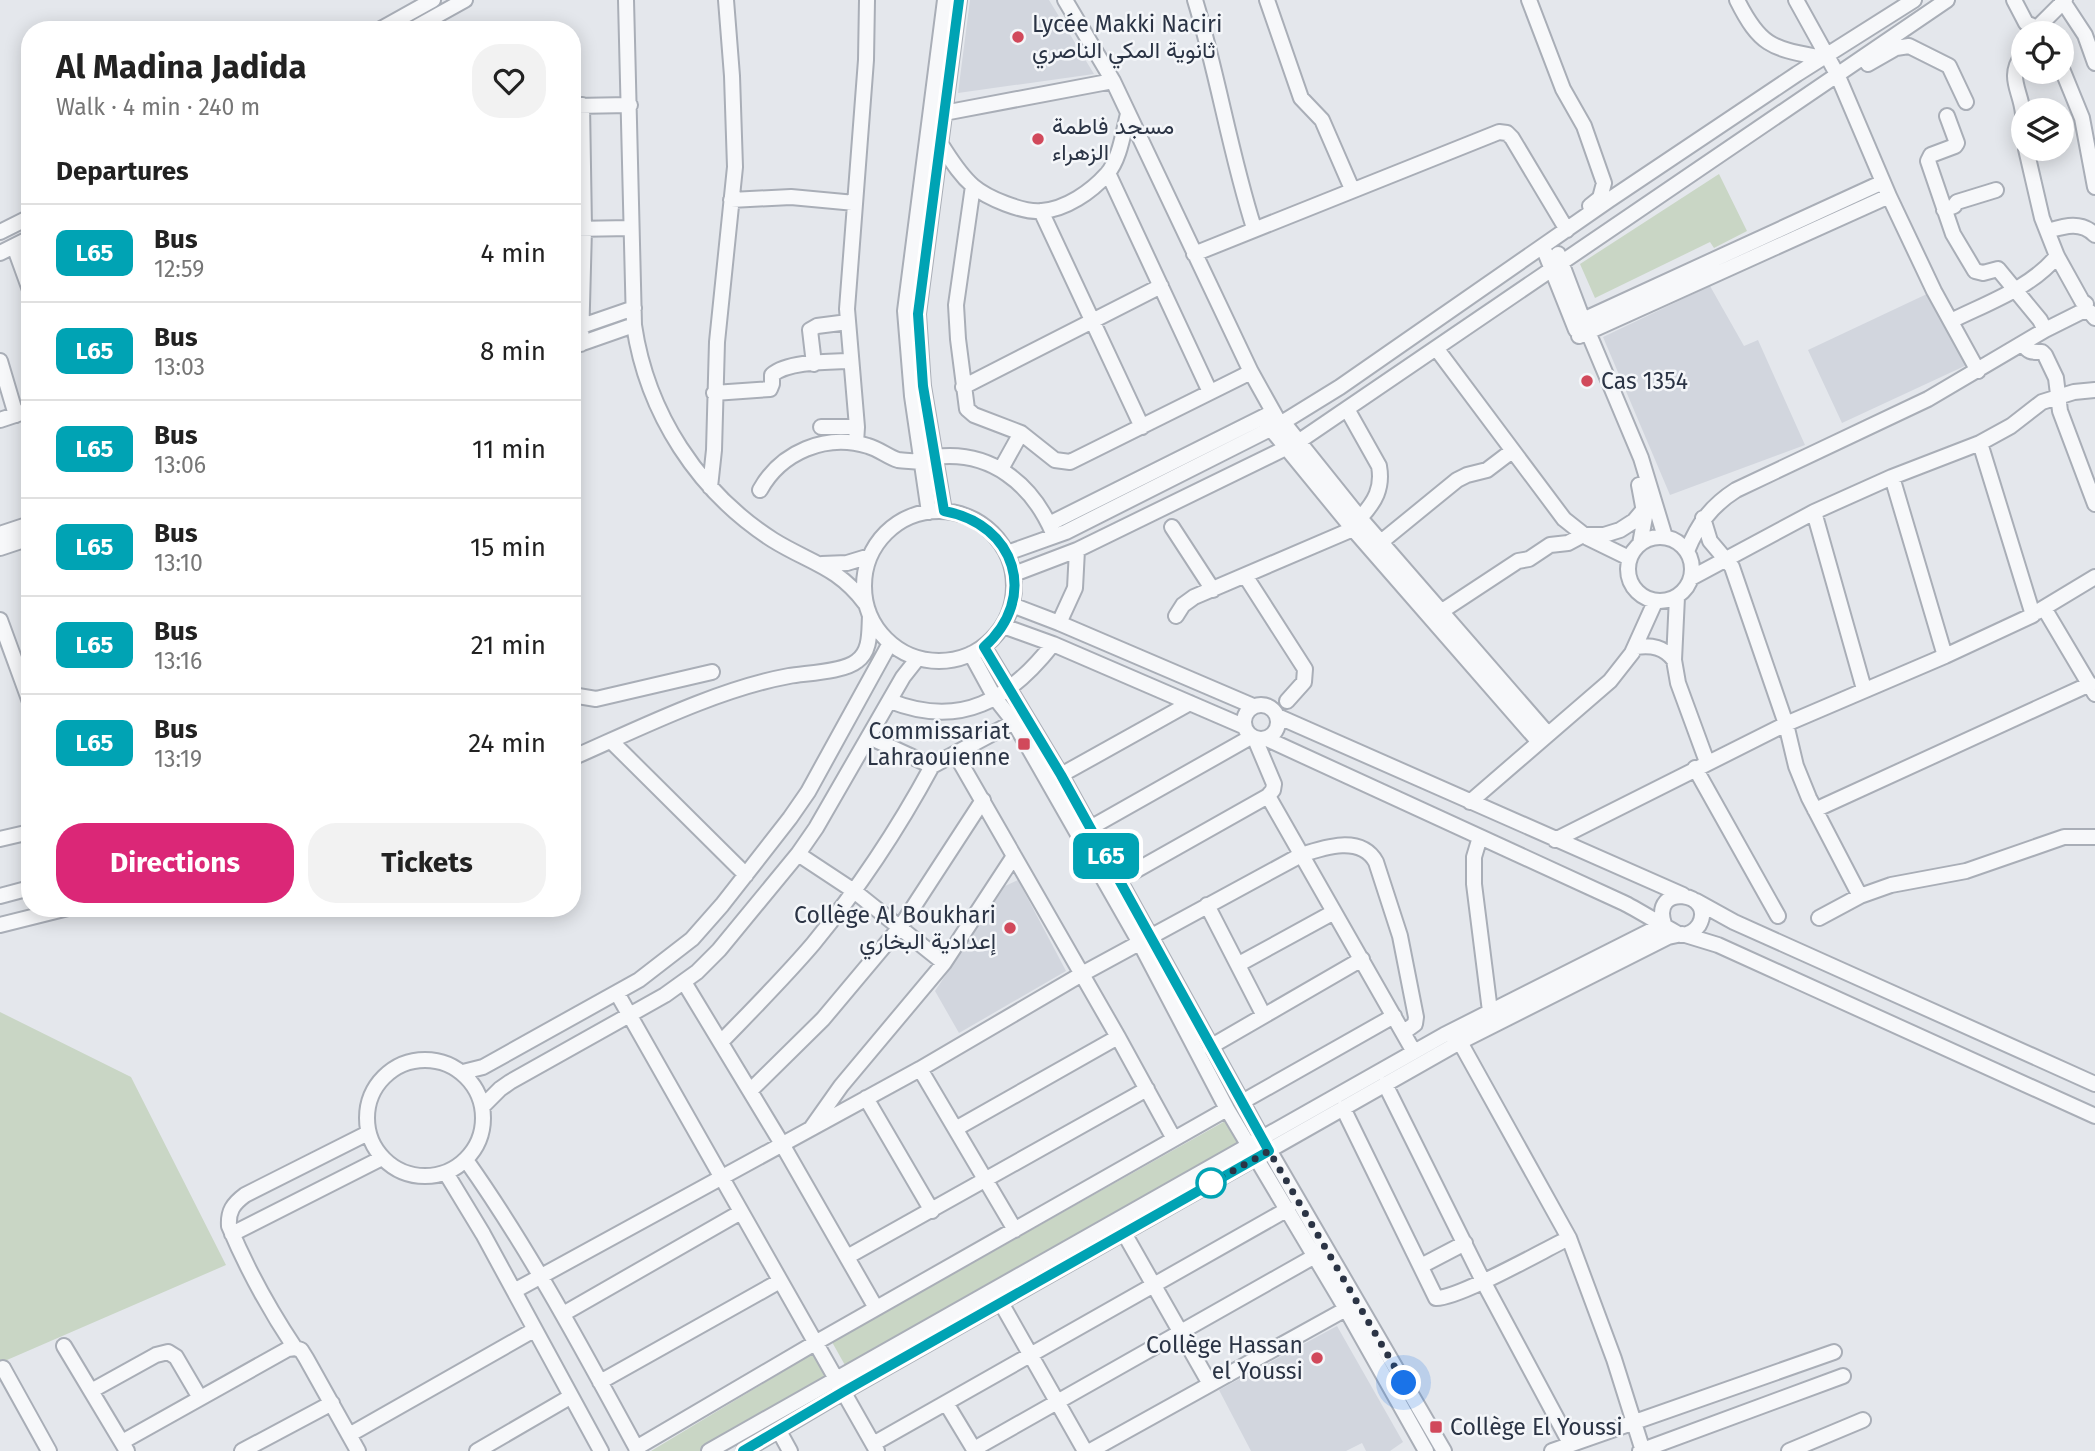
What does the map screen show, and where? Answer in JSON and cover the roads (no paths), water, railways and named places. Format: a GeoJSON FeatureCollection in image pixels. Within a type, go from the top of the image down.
{"type":"FeatureCollection","features":[{"type":"Feature","properties":{"kind":"street"},"geometry":{"type":"LineString","coordinates":[[395,21],[433,0]]}},
{"type":"Feature","properties":{"kind":"street"},"geometry":{"type":"LineString","coordinates":[[427,21],[465,0]]}},
{"type":"Feature","properties":{"kind":"street"},"geometry":{"type":"LineString","coordinates":[[581,754],[682,711],[760,683],[853,664],[865,652],[868,610],[864,579],[870,556],[892,527],[916,514],[937,511],[974,519],[999,540],[1014,574],[1012,605],[1003,626],[977,650],[957,659],[939,661],[918,658],[890,643],[868,610],[845,581],[822,564],[790,550],[758,530],[710,486],[676,441],[658,407],[643,367],[634,325],[626,0]]}},
{"type":"Feature","properties":{"kind":"street"},"geometry":{"type":"LineString","coordinates":[[710,486],[714,450],[714,393],[735,167],[726,0]]}},
{"type":"Feature","properties":{"kind":"street"},"geometry":{"type":"LineString","coordinates":[[856,443],[848,322],[866,60],[867,0]]}},
{"type":"Feature","properties":{"kind":"street"},"geometry":{"type":"LineString","coordinates":[[937,511],[920,462],[905,311],[945,0]]}},
{"type":"Feature","properties":{"kind":"street"},"geometry":{"type":"LineString","coordinates":[[937,511],[935,457],[923,386],[918,314],[959,0]]}},
{"type":"Feature","properties":{"kind":"street"},"geometry":{"type":"LineString","coordinates":[[1065,0],[1113,80],[1251,372],[1292,446],[1542,737]]}},
{"type":"Feature","properties":{"kind":"street"},"geometry":{"type":"LineString","coordinates":[[1195,0],[1209,44],[1241,188],[1254,228]]}},
{"type":"Feature","properties":{"kind":"street"},"geometry":{"type":"LineString","coordinates":[[1267,0],[1301,98],[1322,120],[1352,189]]}},
{"type":"Feature","properties":{"kind":"street"},"geometry":{"type":"LineString","coordinates":[[1007,553],[1277,422],[1340,387],[1548,243],[1600,198],[1604,183],[1584,126],[1563,89],[1530,0]]}},
{"type":"Feature","properties":{"kind":"street"},"geometry":{"type":"LineString","coordinates":[[1737,0],[1758,34],[1767,43],[1775,48],[1825,57]]}},
{"type":"Feature","properties":{"kind":"street"},"geometry":{"type":"LineString","coordinates":[[1796,0],[1838,77],[1889,196],[1934,291],[1978,371]]}},
{"type":"Feature","properties":{"kind":"street"},"geometry":{"type":"LineString","coordinates":[[1566,228],[1914,0]]}},
{"type":"Feature","properties":{"kind":"street"},"geometry":{"type":"LineString","coordinates":[[1014,574],[1077,550],[1292,446],[1556,265],[1838,77],[1947,0]]}},
{"type":"Feature","properties":{"kind":"street"},"geometry":{"type":"LineString","coordinates":[[2014,0],[2025,21]]}},
{"type":"Feature","properties":{"kind":"street"},"geometry":{"type":"LineString","coordinates":[[2046,21],[2063,1],[2085,35],[2095,63]]}},
{"type":"Feature","properties":{"kind":"street"},"geometry":{"type":"LineString","coordinates":[[1838,77],[1896,48],[1909,46],[1917,48],[1936,62],[1947,64],[1966,102]]}},
{"type":"Feature","properties":{"kind":"street"},"geometry":{"type":"LineString","coordinates":[[944,113],[1113,80]]}},
{"type":"Feature","properties":{"kind":"street"},"geometry":{"type":"LineString","coordinates":[[2068,84],[2082,118],[2095,187]]}},
{"type":"Feature","properties":{"kind":"street"},"geometry":{"type":"LineString","coordinates":[[581,106],[630,105]]}},
{"type":"Feature","properties":{"kind":"street"},"geometry":{"type":"LineString","coordinates":[[940,143],[973,186],[998,201],[1041,211],[1065,205],[1085,193],[1108,173],[1116,156],[1128,114]]}},
{"type":"Feature","properties":{"kind":"street"},"geometry":{"type":"LineString","coordinates":[[1947,116],[1957,143],[1931,155],[1928,161],[1953,234],[1975,271],[1983,273],[1998,269],[2040,320],[2045,330]]}},
{"type":"Feature","properties":{"kind":"street"},"geometry":{"type":"LineString","coordinates":[[1194,254],[1494,132],[1507,133],[1512,138],[1566,228]]}},
{"type":"Feature","properties":{"kind":"street"},"geometry":{"type":"LineString","coordinates":[[2029,161],[2042,218],[2057,256],[2088,311]]}},
{"type":"Feature","properties":{"kind":"street"},"geometry":{"type":"LineString","coordinates":[[1108,173],[1210,392]]}},
{"type":"Feature","properties":{"kind":"street"},"geometry":{"type":"LineString","coordinates":[[1581,328],[1883,182]]}},
{"type":"Feature","properties":{"kind":"street"},"geometry":{"type":"LineString","coordinates":[[973,186],[956,305],[963,387],[969,412],[1021,433],[1055,460],[1065,463],[1251,372]]}},
{"type":"Feature","properties":{"kind":"street"},"geometry":{"type":"LineString","coordinates":[[1944,210],[1957,202],[1996,190]]}},
{"type":"Feature","properties":{"kind":"street"},"geometry":{"type":"LineString","coordinates":[[1581,328],[1889,196]]}},
{"type":"Feature","properties":{"kind":"street"},"geometry":{"type":"LineString","coordinates":[[731,200],[791,197],[855,203]]}},
{"type":"Feature","properties":{"kind":"street"},"geometry":{"type":"LineString","coordinates":[[1041,211],[1142,427]]}},
{"type":"Feature","properties":{"kind":"street"},"geometry":{"type":"LineString","coordinates":[[0,232],[21,222]]}},
{"type":"Feature","properties":{"kind":"street"},"geometry":{"type":"LineString","coordinates":[[2048,231],[2077,224],[2095,234]]}},
{"type":"Feature","properties":{"kind":"street"},"geometry":{"type":"LineString","coordinates":[[581,228],[631,228]]}},
{"type":"Feature","properties":{"kind":"street"},"geometry":{"type":"LineString","coordinates":[[0,253],[21,242]]}},
{"type":"Feature","properties":{"kind":"street"},"geometry":{"type":"LineString","coordinates":[[1548,243],[1630,455],[1645,508],[1640,544]]}},
{"type":"Feature","properties":{"kind":"street"},"geometry":{"type":"LineString","coordinates":[[14,246],[21,265]]}},
{"type":"Feature","properties":{"kind":"street"},"geometry":{"type":"LineString","coordinates":[[1951,321],[2044,271],[2057,256]]}},
{"type":"Feature","properties":{"kind":"street"},"geometry":{"type":"LineString","coordinates":[[963,387],[1161,286]]}},
{"type":"Feature","properties":{"kind":"street"},"geometry":{"type":"LineString","coordinates":[[2088,311],[2088,297],[2095,292]]}},
{"type":"Feature","properties":{"kind":"street"},"geometry":{"type":"LineString","coordinates":[[581,327],[634,307]]}},
{"type":"Feature","properties":{"kind":"street"},"geometry":{"type":"LineString","coordinates":[[1687,551],[1703,518],[1718,501],[1736,490],[1928,399],[2045,330],[2088,311]]}},
{"type":"Feature","properties":{"kind":"street"},"geometry":{"type":"LineString","coordinates":[[814,364],[810,330],[817,326],[848,322]]}},
{"type":"Feature","properties":{"kind":"street"},"geometry":{"type":"LineString","coordinates":[[581,344],[634,325]]}},
{"type":"Feature","properties":{"kind":"street"},"geometry":{"type":"LineString","coordinates":[[1581,328],[1641,458],[1665,537]]}},
{"type":"Feature","properties":{"kind":"street"},"geometry":{"type":"LineString","coordinates":[[2023,344],[2027,351],[2042,352],[2045,355],[2056,378],[2060,411],[2095,504]]}},
{"type":"Feature","properties":{"kind":"street"},"geometry":{"type":"LineString","coordinates":[[1436,348],[1557,512],[1583,535],[1629,558]]}},
{"type":"Feature","properties":{"kind":"street"},"geometry":{"type":"LineString","coordinates":[[0,361],[21,408]]}},
{"type":"Feature","properties":{"kind":"street"},"geometry":{"type":"LineString","coordinates":[[714,393],[770,389],[774,372],[814,364],[851,362]]}},
{"type":"Feature","properties":{"kind":"street"},"geometry":{"type":"LineString","coordinates":[[1691,578],[1814,512],[1892,477],[1980,443],[2028,416],[2042,402],[2058,396],[2095,390]]}},
{"type":"Feature","properties":{"kind":"street"},"geometry":{"type":"LineString","coordinates":[[1176,616],[1188,601],[1246,577],[1357,523],[1378,494],[1381,473],[1347,410]]}},
{"type":"Feature","properties":{"kind":"street"},"geometry":{"type":"LineString","coordinates":[[0,420],[21,413]]}},
{"type":"Feature","properties":{"kind":"street"},"geometry":{"type":"LineString","coordinates":[[821,427],[857,427]]}},
{"type":"Feature","properties":{"kind":"street"},"geometry":{"type":"LineString","coordinates":[[1001,469],[1021,433]]}},
{"type":"Feature","properties":{"kind":"street"},"geometry":{"type":"LineString","coordinates":[[760,490],[769,474],[799,451],[818,444],[856,443],[897,460],[920,462]]}},
{"type":"Feature","properties":{"kind":"street"},"geometry":{"type":"LineString","coordinates":[[1815,810],[2092,689],[2039,611],[1980,443]]}},
{"type":"Feature","properties":{"kind":"street"},"geometry":{"type":"LineString","coordinates":[[1381,542],[1457,480],[1487,470],[1512,451]]}},
{"type":"Feature","properties":{"kind":"street"},"geometry":{"type":"LineString","coordinates":[[935,457],[965,456],[1001,469],[1030,494],[1052,530]]}},
{"type":"Feature","properties":{"kind":"street"},"geometry":{"type":"LineString","coordinates":[[1892,477],[1945,656]]}},
{"type":"Feature","properties":{"kind":"street"},"geometry":{"type":"LineString","coordinates":[[1437,615],[1518,561],[1531,558],[1550,545],[1567,543],[1583,535],[1604,535],[1620,530],[1634,521],[1645,508]]}},
{"type":"Feature","properties":{"kind":"street"},"geometry":{"type":"LineString","coordinates":[[1814,512],[1864,689]]}},
{"type":"Feature","properties":{"kind":"street"},"geometry":{"type":"LineString","coordinates":[[1703,518],[1710,541],[1732,567],[1786,724],[1796,766],[1815,810],[1860,896]]}},
{"type":"Feature","properties":{"kind":"street"},"geometry":{"type":"LineString","coordinates":[[1357,523],[1381,542],[1437,615]]}},
{"type":"Feature","properties":{"kind":"street"},"geometry":{"type":"LineString","coordinates":[[0,534],[21,527]]}},
{"type":"Feature","properties":{"kind":"street"},"geometry":{"type":"LineString","coordinates":[[1172,527],[1213,590]]}},
{"type":"Feature","properties":{"kind":"street"},"geometry":{"type":"LineString","coordinates":[[1665,537],[1677,542],[1687,551],[1692,564],[1691,578],[1686,589],[1677,597],[1655,602],[1635,591],[1627,569],[1629,558],[1640,544],[1647,539],[1665,537]]}},
{"type":"Feature","properties":{"kind":"street"},"geometry":{"type":"LineString","coordinates":[[0,548],[21,541]]}},
{"type":"Feature","properties":{"kind":"street"},"geometry":{"type":"LineString","coordinates":[[1059,623],[1075,588],[1077,550]]}},
{"type":"Feature","properties":{"kind":"street"},"geometry":{"type":"LineString","coordinates":[[822,564],[847,563],[870,556]]}},
{"type":"Feature","properties":{"kind":"street"},"geometry":{"type":"LineString","coordinates":[[1246,577],[1305,670],[1304,682],[1287,701]]}},
{"type":"Feature","properties":{"kind":"street"},"geometry":{"type":"LineString","coordinates":[[1555,840],[1786,724],[1945,656],[2039,611],[2095,577]]}},
{"type":"Feature","properties":{"kind":"street"},"geometry":{"type":"LineString","coordinates":[[1677,597],[1674,660],[1701,765],[1778,916]]}},
{"type":"Feature","properties":{"kind":"street"},"geometry":{"type":"LineString","coordinates":[[1470,802],[1610,681],[1636,647],[1655,602]]}},
{"type":"Feature","properties":{"kind":"street"},"geometry":{"type":"LineString","coordinates":[[1012,605],[1253,706],[1267,706],[1277,716],[1689,898],[1734,922],[2095,1084]]}},
{"type":"Feature","properties":{"kind":"street"},"geometry":{"type":"LineString","coordinates":[[0,620],[21,677]]}},
{"type":"Feature","properties":{"kind":"street"},"geometry":{"type":"LineString","coordinates":[[1003,626],[1053,644],[1190,703],[1254,735],[1624,903],[1674,933],[1718,945],[2095,1116]]}},
{"type":"Feature","properties":{"kind":"street"},"geometry":{"type":"LineString","coordinates":[[463,1072],[483,1067],[617,993],[658,967],[692,939],[746,876],[790,818],[820,770],[890,643]]}},
{"type":"Feature","properties":{"kind":"street"},"geometry":{"type":"LineString","coordinates":[[890,701],[911,710],[933,712],[975,706],[1002,694],[1031,671],[1053,644]]}},
{"type":"Feature","properties":{"kind":"street"},"geometry":{"type":"LineString","coordinates":[[1636,647],[1651,645],[1668,652],[1674,660]]}},
{"type":"Feature","properties":{"kind":"street"},"geometry":{"type":"LineString","coordinates":[[977,650],[1002,694],[1014,722],[1241,1102],[1288,1209],[1426,1451]]}},
{"type":"Feature","properties":{"kind":"street"},"geometry":{"type":"LineString","coordinates":[[483,1106],[510,1082],[630,1017],[684,982],[731,937],[798,854],[843,783],[908,670],[918,658]]}},
{"type":"Feature","properties":{"kind":"street"},"geometry":{"type":"LineString","coordinates":[[581,696],[596,699],[712,673]]}},
{"type":"Feature","properties":{"kind":"street"},"geometry":{"type":"LineString","coordinates":[[1002,694],[1061,775],[1119,880],[1145,940],[1227,1108],[1259,1148],[1444,1451]]}},
{"type":"Feature","properties":{"kind":"street"},"geometry":{"type":"LineString","coordinates":[[1061,775],[1190,703]]}},
{"type":"Feature","properties":{"kind":"street"},"geometry":{"type":"LineString","coordinates":[[1119,880],[1268,796],[1273,790],[1274,783],[1247,711],[1253,706]]}},
{"type":"Feature","properties":{"kind":"street"},"geometry":{"type":"LineString","coordinates":[[1090,828],[1254,735],[1277,729],[1277,716]]}},
{"type":"Feature","properties":{"kind":"street"},"geometry":{"type":"LineString","coordinates":[[721,1042],[811,945],[854,891],[908,812],[932,766],[1014,722]]}},
{"type":"Feature","properties":{"kind":"street"},"geometry":{"type":"LineString","coordinates":[[869,737],[932,766]]}},
{"type":"Feature","properties":{"kind":"street"},"geometry":{"type":"LineString","coordinates":[[611,741],[746,876]]}},
{"type":"Feature","properties":{"kind":"street"},"geometry":{"type":"LineString","coordinates":[[956,755],[1174,1139]]}},
{"type":"Feature","properties":{"kind":"street"},"geometry":{"type":"LineString","coordinates":[[820,770],[843,783]]}},
{"type":"Feature","properties":{"kind":"street"},"geometry":{"type":"LineString","coordinates":[[1268,796],[1394,1016],[1433,1041]]}},
{"type":"Feature","properties":{"kind":"street"},"geometry":{"type":"LineString","coordinates":[[751,1090],[823,1019],[901,926],[983,800]]}},
{"type":"Feature","properties":{"kind":"street"},"geometry":{"type":"LineString","coordinates":[[0,839],[21,834]]}},
{"type":"Feature","properties":{"kind":"street"},"geometry":{"type":"LineString","coordinates":[[1819,918],[1860,896],[1891,885],[1966,871],[2064,836],[2095,837]]}},
{"type":"Feature","properties":{"kind":"street"},"geometry":{"type":"LineString","coordinates":[[1480,837],[1474,857],[1474,884],[1491,1019]]}},
{"type":"Feature","properties":{"kind":"street"},"geometry":{"type":"LineString","coordinates":[[514,1291],[920,1069],[1082,974],[1207,905],[1301,855],[1325,848],[1362,848],[1371,853],[1400,936],[1416,1017],[1409,1028],[1415,1052]]}},
{"type":"Feature","properties":{"kind":"street"},"geometry":{"type":"LineString","coordinates":[[798,854],[901,926],[944,963]]}},
{"type":"Feature","properties":{"kind":"street"},"geometry":{"type":"LineString","coordinates":[[811,1128],[841,1086],[944,963],[1014,856]]}},
{"type":"Feature","properties":{"kind":"street"},"geometry":{"type":"LineString","coordinates":[[0,896],[21,890]]}},
{"type":"Feature","properties":{"kind":"street"},"geometry":{"type":"LineString","coordinates":[[997,1296],[1124,1233],[1433,1041],[1491,1019],[1668,937],[1693,931],[1700,921],[1701,909],[1689,898],[1674,897],[1664,905],[1664,925]]}},
{"type":"Feature","properties":{"kind":"street"},"geometry":{"type":"LineString","coordinates":[[1207,905],[1263,1014]]}},
{"type":"Feature","properties":{"kind":"street"},"geometry":{"type":"LineString","coordinates":[[1238,964],[1334,912]]}},
{"type":"Feature","properties":{"kind":"street"},"geometry":{"type":"LineString","coordinates":[[0,925],[32,917]]}},
{"type":"Feature","properties":{"kind":"street"},"geometry":{"type":"LineString","coordinates":[[709,1451],[840,1385],[1259,1148],[1343,1108],[1460,1042],[1491,1019],[1664,925]]}},
{"type":"Feature","properties":{"kind":"street"},"geometry":{"type":"LineString","coordinates":[[1210,1047],[1362,959]]}},
{"type":"Feature","properties":{"kind":"street"},"geometry":{"type":"LineString","coordinates":[[684,982],[751,1090],[876,1308]]}},
{"type":"Feature","properties":{"kind":"street"},"geometry":{"type":"LineString","coordinates":[[617,993],[875,1448],[946,1403],[1155,1287],[1288,1209]]}},
{"type":"Feature","properties":{"kind":"street"},"geometry":{"type":"LineString","coordinates":[[1241,1102],[1394,1016]]}},
{"type":"Feature","properties":{"kind":"street"},"geometry":{"type":"LineString","coordinates":[[957,1128],[1118,1037]]}},
{"type":"Feature","properties":{"kind":"street"},"geometry":{"type":"LineString","coordinates":[[1460,1042],[1569,1238],[1614,1359],[1642,1451],[1843,1376]]}},
{"type":"Feature","properties":{"kind":"street"},"geometry":{"type":"LineString","coordinates":[[418,1059],[438,1060],[463,1072],[478,1093],[483,1106],[481,1135],[466,1160],[446,1172],[429,1176],[412,1175],[396,1169],[382,1158],[368,1133],[366,1113],[371,1093],[383,1076],[399,1065],[418,1059]]}},
{"type":"Feature","properties":{"kind":"street"},"geometry":{"type":"LineString","coordinates":[[920,1069],[1015,1230]]}},
{"type":"Feature","properties":{"kind":"street"},"geometry":{"type":"LineString","coordinates":[[1385,1084],[1483,1281],[1571,1445]]}},
{"type":"Feature","properties":{"kind":"street"},"geometry":{"type":"LineString","coordinates":[[847,1257],[1147,1089]]}},
{"type":"Feature","properties":{"kind":"street"},"geometry":{"type":"LineString","coordinates":[[866,1098],[932,1211]]}},
{"type":"Feature","properties":{"kind":"street"},"geometry":{"type":"LineString","coordinates":[[466,1160],[499,1207],[563,1314],[637,1449],[876,1308],[1227,1108]]}},
{"type":"Feature","properties":{"kind":"street"},"geometry":{"type":"LineString","coordinates":[[1343,1108],[1436,1298],[1445,1297],[1483,1281],[1569,1238]]}},
{"type":"Feature","properties":{"kind":"street"},"geometry":{"type":"LineString","coordinates":[[295,1348],[266,1301],[232,1234],[229,1226],[230,1211],[239,1199],[368,1133]]}},
{"type":"Feature","properties":{"kind":"street"},"geometry":{"type":"LineString","coordinates":[[232,1234],[382,1158]]}},
{"type":"Feature","properties":{"kind":"street"},"geometry":{"type":"LineString","coordinates":[[446,1172],[601,1451]]}},
{"type":"Feature","properties":{"kind":"street"},"geometry":{"type":"LineString","coordinates":[[563,1314],[741,1212]]}},
{"type":"Feature","properties":{"kind":"street"},"geometry":{"type":"LineString","coordinates":[[1124,1233],[1210,1384]]}},
{"type":"Feature","properties":{"kind":"street"},"geometry":{"type":"LineString","coordinates":[[1420,1266],[1465,1242]]}},
{"type":"Feature","properties":{"kind":"street"},"geometry":{"type":"LineString","coordinates":[[946,1403],[975,1450],[1315,1256]]}},
{"type":"Feature","properties":{"kind":"street"},"geometry":{"type":"LineString","coordinates":[[600,1382],[780,1281]]}},
{"type":"Feature","properties":{"kind":"street"},"geometry":{"type":"LineString","coordinates":[[997,1296],[1088,1451],[1346,1309]]}},
{"type":"Feature","properties":{"kind":"street"},"geometry":{"type":"LineString","coordinates":[[349,1435],[534,1330]]}},
{"type":"Feature","properties":{"kind":"street"},"geometry":{"type":"LineString","coordinates":[[64,1346],[125,1446],[200,1398],[288,1349],[301,1350],[358,1451]]}},
{"type":"Feature","properties":{"kind":"street"},"geometry":{"type":"LineString","coordinates":[[91,1391],[160,1353],[169,1352],[176,1357],[200,1398]]}},
{"type":"Feature","properties":{"kind":"street"},"geometry":{"type":"LineString","coordinates":[[1552,1451],[1834,1352]]}},
{"type":"Feature","properties":{"kind":"street"},"geometry":{"type":"LineString","coordinates":[[0,1370],[4,1368],[49,1451]]}},
{"type":"Feature","properties":{"kind":"street"},"geometry":{"type":"LineString","coordinates":[[744,1451],[779,1431],[840,1385]]}},
{"type":"Feature","properties":{"kind":"street"},"geometry":{"type":"LineString","coordinates":[[477,1451],[570,1397]]}},
{"type":"Feature","properties":{"kind":"street"},"geometry":{"type":"LineString","coordinates":[[242,1451],[332,1403]]}},
{"type":"Feature","properties":{"kind":"street"},"geometry":{"type":"LineString","coordinates":[[1789,1451],[1818,1445],[1863,1420]]}},
{"type":"Feature","properties":{"kind":"street"},"geometry":{"type":"LineString","coordinates":[[779,1431],[790,1451]]}},
{"type":"Feature","properties":{"kind":"place","name":"Lycée Makki Naciri ثانوية المكي الناصري"},"geometry":{"type":"Point","coordinates":[1018,37]}},
{"type":"Feature","properties":{"kind":"place","name":"مسجد فاطمة الزهراء"},"geometry":{"type":"Point","coordinates":[1038,139]}},
{"type":"Feature","properties":{"kind":"place","name":"Cas 1354"},"geometry":{"type":"Point","coordinates":[1587,381]}},
{"type":"Feature","properties":{"kind":"place","name":"Commissariat Lahraouienne"},"geometry":{"type":"Point","coordinates":[1024,744]}},
{"type":"Feature","properties":{"kind":"place","name":"Collège Al Boukhari إعدادية البخاري"},"geometry":{"type":"Point","coordinates":[1010,928]}},
{"type":"Feature","properties":{"kind":"place","name":"Collège Hassan el Youssi"},"geometry":{"type":"Point","coordinates":[1317,1358]}},
{"type":"Feature","properties":{"kind":"place","name":"Collège El Youssi"},"geometry":{"type":"Point","coordinates":[1436,1427]}}]}
